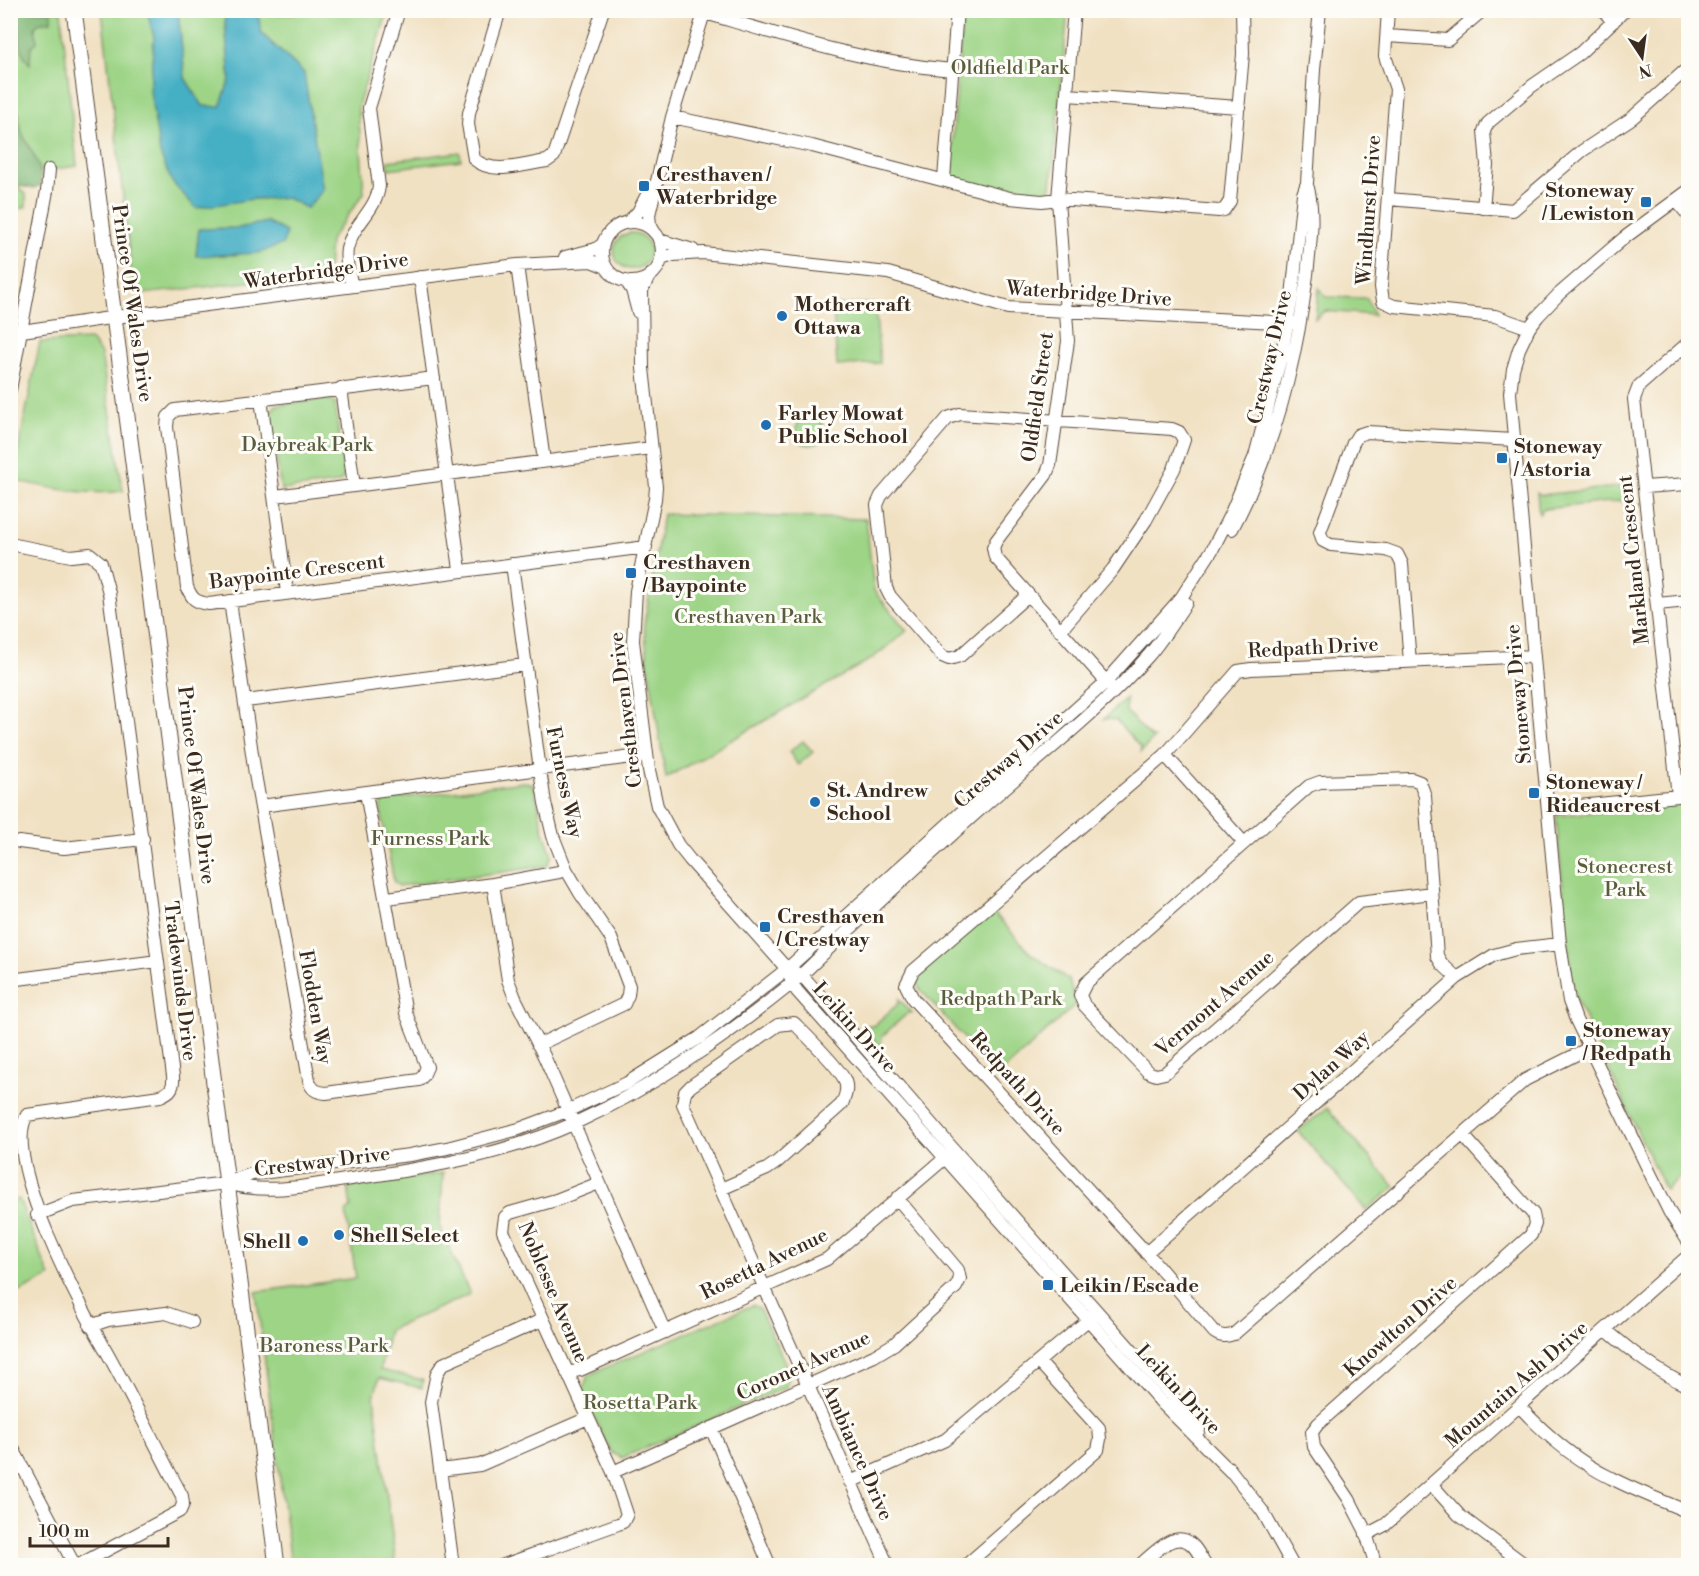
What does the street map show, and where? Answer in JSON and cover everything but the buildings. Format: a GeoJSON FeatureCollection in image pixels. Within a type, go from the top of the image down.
{"type":"FeatureCollection","features":[{"type":"Feature","properties":{"kind":"main road","name":"Prince Of Wales Drive"},"geometry":{"type":"LineString","coordinates":[[74,10],[278,1566]]}},
{"type":"Feature","properties":{"kind":"street"},"geometry":{"type":"LineString","coordinates":[[352,286],[346,258],[347,247],[378,197],[379,186],[369,108],[399,10]]}},
{"type":"Feature","properties":{"kind":"street"},"geometry":{"type":"LineString","coordinates":[[500,10],[469,112],[468,124],[474,159],[483,167],[494,168],[548,161],[554,156],[603,10]]}},
{"type":"Feature","properties":{"kind":"street"},"geometry":{"type":"LineString","coordinates":[[944,180],[957,10]]}},
{"type":"Feature","properties":{"kind":"street","name":"Oldfield Street"},"geometry":{"type":"LineString","coordinates":[[1074,10],[1058,199],[1068,341],[1050,465],[1046,475],[993,548],[995,557],[1110,686]]}},
{"type":"Feature","properties":{"kind":"street"},"geometry":{"type":"LineString","coordinates":[[672,117],[812,146],[1010,198],[1042,201],[1058,199],[1219,211],[1224,210],[1230,201],[1244,54],[1242,10]]}},
{"type":"Feature","properties":{"kind":"street","name":"Crestway Drive"},"geometry":{"type":"LineString","coordinates":[[1312,10],[1314,70]]}},
{"type":"Feature","properties":{"kind":"street","name":"Crestway Drive"},"geometry":{"type":"LineString","coordinates":[[227,1183],[246,1189],[288,1187],[429,1167],[520,1143],[573,1124],[637,1092],[691,1060],[796,979],[1110,686],[1181,598],[1212,550],[1231,513],[1255,456],[1293,323],[1292,296],[1303,194],[1307,183],[1320,10]]}},
{"type":"Feature","properties":{"kind":"street","name":"Windhurst Drive"},"geometry":{"type":"LineString","coordinates":[[1388,10],[1386,56],[1396,89],[1381,287],[1383,301],[1394,306],[1495,316],[1529,328]]}},
{"type":"Feature","properties":{"kind":"street"},"geometry":{"type":"LineString","coordinates":[[1387,36],[1448,40],[1483,10]]}},
{"type":"Feature","properties":{"kind":"street"},"geometry":{"type":"LineString","coordinates":[[1604,10],[1613,22]]}},
{"type":"Feature","properties":{"kind":"street"},"geometry":{"type":"LineString","coordinates":[[1483,208],[1487,165],[1484,131],[1488,123],[1532,86],[1580,53],[1625,10]]}},
{"type":"Feature","properties":{"kind":"street"},"geometry":{"type":"LineString","coordinates":[[657,236],[647,226],[638,222],[619,224],[611,230],[603,244],[602,258],[606,267],[612,275],[626,281],[641,280],[657,268],[661,260],[662,250],[657,236],[650,224],[649,215],[672,117],[702,11],[850,55],[915,68],[952,70]]}},
{"type":"Feature","properties":{"kind":"street"},"geometry":{"type":"LineString","coordinates":[[1389,200],[1513,210],[1581,151],[1632,118],[1689,68]]}},
{"type":"Feature","properties":{"kind":"street"},"geometry":{"type":"LineString","coordinates":[[1068,95],[1239,107]]}},
{"type":"Feature","properties":{"kind":"street"},"geometry":{"type":"LineString","coordinates":[[10,390],[49,170]]}},
{"type":"Feature","properties":{"kind":"street"},"geometry":{"type":"LineString","coordinates":[[628,222],[638,212],[660,170]]}},
{"type":"Feature","properties":{"kind":"street","name":"Stoneway Drive"},"geometry":{"type":"LineString","coordinates":[[1689,191],[1624,238],[1559,294],[1529,328],[1519,349],[1511,382],[1514,440],[1560,944],[1569,1000],[1589,1048],[1665,1204],[1689,1241]]}},
{"type":"Feature","properties":{"kind":"street"},"geometry":{"type":"LineString","coordinates":[[1676,200],[1689,215]]}},
{"type":"Feature","properties":{"kind":"street","name":"Waterbridge Drive"},"geometry":{"type":"LineString","coordinates":[[657,236],[703,253]]}},
{"type":"Feature","properties":{"kind":"street","name":"Waterbridge Drive"},"geometry":{"type":"LineString","coordinates":[[544,262],[591,251],[603,244]]}},
{"type":"Feature","properties":{"kind":"street","name":"Waterbridge Drive"},"geometry":{"type":"LineString","coordinates":[[661,260],[673,255],[703,253],[888,273],[997,306],[1066,312],[1293,323]]}},
{"type":"Feature","properties":{"kind":"street","name":"Waterbridge Drive"},"geometry":{"type":"LineString","coordinates":[[22,331],[114,317],[544,262],[591,261],[606,267]]}},
{"type":"Feature","properties":{"kind":"street"},"geometry":{"type":"LineString","coordinates":[[517,265],[544,461]]}},
{"type":"Feature","properties":{"kind":"street","name":"Cresthaven Drive"},"geometry":{"type":"LineString","coordinates":[[650,275],[642,290],[643,368],[656,487],[636,591],[633,641],[647,755],[657,806],[678,845],[787,969]]}},
{"type":"Feature","properties":{"kind":"street"},"geometry":{"type":"LineString","coordinates":[[420,277],[460,570]]}},
{"type":"Feature","properties":{"kind":"street","name":"Cresthaven Drive"},"geometry":{"type":"LineString","coordinates":[[626,281],[632,290],[644,331]]}},
{"type":"Feature","properties":{"kind":"street","name":"Markland Crescent"},"geometry":{"type":"LineString","coordinates":[[1683,795],[1657,604],[1634,399],[1639,387],[1689,343]]}},
{"type":"Feature","properties":{"kind":"street","name":"Baypointe Crescent"},"geometry":{"type":"LineString","coordinates":[[434,378],[175,410],[168,417],[167,427],[187,587],[192,598],[199,603],[209,604],[646,547]]}},
{"type":"Feature","properties":{"kind":"street"},"geometry":{"type":"LineString","coordinates":[[341,388],[354,486]]}},
{"type":"Feature","properties":{"kind":"street"},"geometry":{"type":"LineString","coordinates":[[261,399],[287,593]]}},
{"type":"Feature","properties":{"kind":"street"},"geometry":{"type":"LineString","coordinates":[[1028,595],[960,656],[949,659],[942,656],[890,596],[886,588],[877,505],[881,496],[948,418],[960,414],[1172,429],[1179,432],[1184,440],[1174,469],[1146,520],[1113,569],[1060,631]]}},
{"type":"Feature","properties":{"kind":"street"},"geometry":{"type":"LineString","coordinates":[[1410,662],[1402,564],[1397,554],[1386,550],[1331,545],[1323,541],[1320,532],[1353,443],[1358,435],[1367,432],[1514,440]]}},
{"type":"Feature","properties":{"kind":"street"},"geometry":{"type":"LineString","coordinates":[[275,496],[651,448]]}},
{"type":"Feature","properties":{"kind":"street"},"geometry":{"type":"LineString","coordinates":[[1644,487],[1689,484]]}},
{"type":"Feature","properties":{"kind":"street","name":"Tradewinds Drive"},"geometry":{"type":"LineString","coordinates":[[10,544],[71,556],[90,554],[101,563],[110,593],[174,1085],[169,1093],[160,1096],[27,1115],[20,1124],[20,1143],[27,1186],[61,1272],[107,1353],[182,1496],[183,1504],[180,1511],[76,1566]]}},
{"type":"Feature","properties":{"kind":"street","name":"Furness Way"},"geometry":{"type":"LineString","coordinates":[[512,564],[540,770],[553,836],[566,869],[611,938],[629,986],[624,1004],[538,1045]]}},
{"type":"Feature","properties":{"kind":"street","name":"Flodden Way"},"geometry":{"type":"LineString","coordinates":[[230,601],[255,774],[309,1080],[310,1085],[318,1092],[326,1093],[419,1080],[426,1072],[426,1062],[406,1013],[387,898],[366,793]]}},
{"type":"Feature","properties":{"kind":"street"},"geometry":{"type":"LineString","coordinates":[[1657,604],[1689,601]]}},
{"type":"Feature","properties":{"kind":"street","name":"Redpath Drive"},"geometry":{"type":"LineString","coordinates":[[1534,656],[1238,671],[1165,755],[913,971],[906,985],[914,999],[1146,1253],[1214,1332],[1227,1337],[1234,1334],[1525,1080],[1589,1048]]}},
{"type":"Feature","properties":{"kind":"street"},"geometry":{"type":"LineString","coordinates":[[246,701],[525,665]]}},
{"type":"Feature","properties":{"kind":"street","name":"Crestway Drive"},"geometry":{"type":"LineString","coordinates":[[227,1183],[252,1174],[410,1155],[447,1148],[519,1129],[567,1111],[627,1083],[699,1038],[787,969],[1110,686]]}},
{"type":"Feature","properties":{"kind":"street"},"geometry":{"type":"LineString","coordinates":[[261,806],[647,755]]}},
{"type":"Feature","properties":{"kind":"street"},"geometry":{"type":"LineString","coordinates":[[1165,755],[1244,843],[1309,786],[1320,782],[1412,779],[1420,782],[1425,796],[1437,957],[1457,978]]}},
{"type":"Feature","properties":{"kind":"street"},"geometry":{"type":"LineString","coordinates":[[1549,809],[1683,795]]}},
{"type":"Feature","properties":{"kind":"street"},"geometry":{"type":"LineString","coordinates":[[19,842],[64,848],[142,839]]}},
{"type":"Feature","properties":{"kind":"street","name":"Vermont Avenue"},"geometry":{"type":"LineString","coordinates":[[1244,843],[1086,983],[1080,995],[1084,1005],[1148,1072],[1156,1075],[1165,1072],[1359,902],[1432,893]]}},
{"type":"Feature","properties":{"kind":"street"},"geometry":{"type":"LineString","coordinates":[[387,898],[493,884],[566,869]]}},
{"type":"Feature","properties":{"kind":"street"},"geometry":{"type":"LineString","coordinates":[[493,884],[508,980],[665,1332]]}},
{"type":"Feature","properties":{"kind":"street","name":"Dylan Way"},"geometry":{"type":"LineString","coordinates":[[1146,1253],[1457,978],[1494,955],[1516,949],[1560,944]]}},
{"type":"Feature","properties":{"kind":"street"},"geometry":{"type":"LineString","coordinates":[[10,980],[158,961]]}},
{"type":"Feature","properties":{"kind":"street","name":"Leikin Drive"},"geometry":{"type":"LineString","coordinates":[[787,969],[1092,1316],[1173,1397],[1263,1512],[1293,1566]]}},
{"type":"Feature","properties":{"kind":"street","name":"Ambiance Drive"},"geometry":{"type":"LineString","coordinates":[[721,1189],[767,1169],[777,1162],[842,1104],[847,1092],[845,1080],[811,1039],[794,1023],[778,1024],[685,1092],[683,1104],[888,1566]]}},
{"type":"Feature","properties":{"kind":"street","name":"Knowlton Drive"},"geometry":{"type":"LineString","coordinates":[[1376,1566],[1366,1535],[1349,1499],[1314,1447],[1312,1432],[1318,1424],[1528,1239],[1534,1229],[1533,1214],[1463,1135]]}},
{"type":"Feature","properties":{"kind":"street","name":"Rosetta Avenue"},"geometry":{"type":"LineString","coordinates":[[567,1373],[580,1370],[827,1259],[950,1154]]}},
{"type":"Feature","properties":{"kind":"street"},"geometry":{"type":"LineString","coordinates":[[37,1215],[73,1201],[227,1183]]}},
{"type":"Feature","properties":{"kind":"street","name":"Noblesse Avenue"},"geometry":{"type":"LineString","coordinates":[[501,1566],[623,1522],[627,1514],[613,1472],[502,1231],[505,1217],[510,1213],[556,1200],[599,1183]]}},
{"type":"Feature","properties":{"kind":"street","name":"Coronet Avenue"},"geometry":{"type":"LineString","coordinates":[[613,1472],[874,1356],[894,1344],[956,1287],[960,1279],[958,1270],[897,1198]]}},
{"type":"Feature","properties":{"kind":"street","name":"Mountain Ash Drive"},"geometry":{"type":"LineString","coordinates":[[1366,1535],[1385,1525],[1432,1485],[1689,1256]]}},
{"type":"Feature","properties":{"kind":"street"},"geometry":{"type":"LineString","coordinates":[[90,1326],[108,1320],[166,1313],[192,1322]]}},
{"type":"Feature","properties":{"kind":"street"},"geometry":{"type":"LineString","coordinates":[[850,1482],[945,1440],[1092,1316]]}},
{"type":"Feature","properties":{"kind":"street"},"geometry":{"type":"LineString","coordinates":[[453,1566],[432,1402],[437,1373],[440,1366],[542,1320]]}},
{"type":"Feature","properties":{"kind":"street"},"geometry":{"type":"LineString","coordinates":[[1606,1330],[1635,1355],[1689,1386]]}},
{"type":"Feature","properties":{"kind":"street"},"geometry":{"type":"LineString","coordinates":[[965,1566],[1098,1450],[1099,1428],[1039,1362]]}},
{"type":"Feature","properties":{"kind":"street"},"geometry":{"type":"LineString","coordinates":[[1520,1406],[1556,1443],[1590,1466],[1610,1478],[1689,1512]]}},
{"type":"Feature","properties":{"kind":"street"},"geometry":{"type":"LineString","coordinates":[[440,1470],[480,1465],[588,1418]]}},
{"type":"Feature","properties":{"kind":"street"},"geometry":{"type":"LineString","coordinates":[[711,1428],[770,1566]]}},
{"type":"Feature","properties":{"kind":"street"},"geometry":{"type":"LineString","coordinates":[[10,1443],[76,1566]]}},
{"type":"Feature","properties":{"kind":"street"},"geometry":{"type":"LineString","coordinates":[[1432,1485],[1459,1515],[1527,1566]]}},
{"type":"Feature","properties":{"kind":"street"},"geometry":{"type":"LineString","coordinates":[[1139,1566],[1168,1541],[1181,1539],[1192,1544],[1206,1566]]}},
{"type":"Feature","properties":{"kind":"green space"},"geometry":{"type":"Polygon","coordinates":[[[296,10],[388,11],[358,106],[364,193],[330,240],[328,273],[134,295],[102,11],[147,11],[154,37],[150,91],[253,199],[287,198],[307,208],[304,73],[262,34],[257,11],[266,11],[266,15],[295,14],[296,10]],[[267,222],[239,228],[199,229],[196,255],[238,255],[267,222]]]}},
{"type":"Feature","properties":{"kind":"green space"},"geometry":{"type":"Polygon","coordinates":[[[10,11],[61,11],[77,166],[27,173],[17,187],[26,194],[26,207],[11,211],[10,11]]]}},
{"type":"Feature","properties":{"kind":"green space"},"geometry":{"type":"Polygon","coordinates":[[[17,11],[51,11],[51,21],[38,23],[35,28],[37,42],[31,47],[30,64],[22,52],[17,11]]]}},
{"type":"Feature","properties":{"kind":"green space"},"geometry":{"type":"Polygon","coordinates":[[[178,11],[224,11],[230,79],[220,107],[203,106],[185,79],[178,11]]]}},
{"type":"Feature","properties":{"kind":"green space","name":"Oldfield Park"},"geometry":{"type":"Polygon","coordinates":[[[963,11],[1068,11],[1051,187],[1040,197],[957,181],[950,173],[963,11]]]}},
{"type":"Feature","properties":{"kind":"green space"},"geometry":{"type":"Polygon","coordinates":[[[10,109],[19,114],[22,132],[39,166],[40,185],[34,188],[11,185],[10,109]]]}},
{"type":"Feature","properties":{"kind":"green space"},"geometry":{"type":"Polygon","coordinates":[[[460,152],[461,160],[389,169],[388,161],[460,152]]]}},
{"type":"Feature","properties":{"kind":"green space"},"geometry":{"type":"Polygon","coordinates":[[[632,233],[645,238],[650,251],[645,264],[632,269],[619,264],[614,251],[619,238],[632,233]]]}},
{"type":"Feature","properties":{"kind":"green space"},"geometry":{"type":"Polygon","coordinates":[[[1319,288],[1326,297],[1367,298],[1374,315],[1325,311],[1315,319],[1319,288]]]}},
{"type":"Feature","properties":{"kind":"green space"},"geometry":{"type":"Polygon","coordinates":[[[875,303],[880,363],[837,366],[833,306],[875,303]]]}},
{"type":"Feature","properties":{"kind":"green space"},"geometry":{"type":"Polygon","coordinates":[[[91,340],[101,354],[123,491],[81,492],[12,480],[40,342],[91,340]]]}},
{"type":"Feature","properties":{"kind":"green space","name":"Daybreak Park"},"geometry":{"type":"Polygon","coordinates":[[[325,399],[335,404],[344,475],[342,480],[337,483],[281,490],[270,413],[276,405],[325,399]]]}},
{"type":"Feature","properties":{"kind":"green space"},"geometry":{"type":"Polygon","coordinates":[[[810,417],[820,421],[824,431],[820,441],[810,445],[800,441],[796,431],[800,421],[810,417]]]}},
{"type":"Feature","properties":{"kind":"green space"},"geometry":{"type":"Polygon","coordinates":[[[1629,483],[1631,502],[1628,500],[1543,509],[1539,514],[1537,492],[1541,495],[1626,486],[1629,483]]]}},
{"type":"Feature","properties":{"kind":"green space","name":"Cresthaven Park"},"geometry":{"type":"Polygon","coordinates":[[[663,514],[866,519],[874,591],[907,631],[873,658],[666,778],[644,625],[663,514]]]}},
{"type":"Feature","properties":{"kind":"green space"},"geometry":{"type":"Polygon","coordinates":[[[1126,698],[1126,711],[1151,738],[1154,738],[1141,752],[1141,748],[1116,720],[1104,719],[1126,698]]]}},
{"type":"Feature","properties":{"kind":"green space"},"geometry":{"type":"Polygon","coordinates":[[[803,741],[813,752],[798,765],[789,752],[803,741]]]}},
{"type":"Feature","properties":{"kind":"green space","name":"Furness Park"},"geometry":{"type":"Polygon","coordinates":[[[523,782],[531,783],[535,789],[543,829],[552,855],[547,866],[399,886],[394,882],[381,812],[381,805],[385,800],[523,782]]]}},
{"type":"Feature","properties":{"kind":"green space","name":"Stonecrest Park"},"geometry":{"type":"Polygon","coordinates":[[[1688,802],[1688,1169],[1665,1190],[1576,999],[1571,975],[1556,816],[1688,802]]]}},
{"type":"Feature","properties":{"kind":"green space","name":"Redpath Park"},"geometry":{"type":"Polygon","coordinates":[[[988,906],[1030,953],[1069,980],[1076,1004],[998,1076],[918,987],[916,969],[988,906]]]}},
{"type":"Feature","properties":{"kind":"green space"},"geometry":{"type":"Polygon","coordinates":[[[899,999],[912,1013],[908,1013],[882,1036],[881,1048],[861,1025],[873,1026],[899,1003],[899,999]]]}},
{"type":"Feature","properties":{"kind":"green space"},"geometry":{"type":"Polygon","coordinates":[[[1327,1108],[1395,1187],[1366,1210],[1298,1131],[1327,1108]]]}},
{"type":"Feature","properties":{"kind":"green space","name":"Baroness Park"},"geometry":{"type":"Polygon","coordinates":[[[443,1173],[440,1227],[470,1294],[389,1330],[380,1370],[423,1380],[422,1388],[379,1378],[374,1397],[396,1565],[291,1565],[256,1292],[356,1278],[346,1212],[351,1207],[348,1187],[443,1173]]]}},
{"type":"Feature","properties":{"kind":"green space"},"geometry":{"type":"Polygon","coordinates":[[[19,1199],[50,1277],[11,1296],[11,1202],[19,1199]]]}},
{"type":"Feature","properties":{"kind":"green space","name":"Rosetta Park"},"geometry":{"type":"Polygon","coordinates":[[[753,1305],[759,1308],[790,1373],[786,1387],[622,1458],[611,1452],[582,1392],[588,1375],[753,1305]]]}},
{"type":"Feature","properties":{"kind":"water"},"geometry":{"type":"Polygon","coordinates":[[[147,11],[178,11],[185,78],[203,106],[220,107],[230,79],[224,11],[257,11],[262,34],[304,73],[323,190],[307,208],[287,198],[253,199],[196,208],[172,182],[160,154],[150,91],[154,37],[147,11]]]}},
{"type":"Feature","properties":{"kind":"water"},"geometry":{"type":"Polygon","coordinates":[[[267,222],[286,232],[283,244],[259,253],[196,256],[199,229],[239,228],[267,222]]]}},
{"type":"Feature","properties":{"kind":"place","name":"Cresthaven / Waterbridge"},"geometry":{"type":"Point","coordinates":[644,186]}},
{"type":"Feature","properties":{"kind":"place","name":"Stoneway / Lewiston"},"geometry":{"type":"Point","coordinates":[1646,202]}},
{"type":"Feature","properties":{"kind":"place","name":"Mothercraft Ottawa"},"geometry":{"type":"Point","coordinates":[782,316]}},
{"type":"Feature","properties":{"kind":"place","name":"Farley Mowat Public School"},"geometry":{"type":"Point","coordinates":[766,425]}},
{"type":"Feature","properties":{"kind":"place","name":"Stoneway / Astoria"},"geometry":{"type":"Point","coordinates":[1502,458]}},
{"type":"Feature","properties":{"kind":"place","name":"Cresthaven / Baypointe"},"geometry":{"type":"Point","coordinates":[631,573]}},
{"type":"Feature","properties":{"kind":"place","name":"Stoneway / Rideaucrest"},"geometry":{"type":"Point","coordinates":[1534,793]}},
{"type":"Feature","properties":{"kind":"place","name":"St. Andrew School"},"geometry":{"type":"Point","coordinates":[815,802]}},
{"type":"Feature","properties":{"kind":"place","name":"Cresthaven / Crestway"},"geometry":{"type":"Point","coordinates":[765,927]}},
{"type":"Feature","properties":{"kind":"place","name":"Stoneway / Redpath"},"geometry":{"type":"Point","coordinates":[1571,1041]}},
{"type":"Feature","properties":{"kind":"place","name":"Shell Select"},"geometry":{"type":"Point","coordinates":[339,1235]}},
{"type":"Feature","properties":{"kind":"place","name":"Shell"},"geometry":{"type":"Point","coordinates":[303,1241]}},
{"type":"Feature","properties":{"kind":"place","name":"Leikin / Escade"},"geometry":{"type":"Point","coordinates":[1048,1285]}}]}
